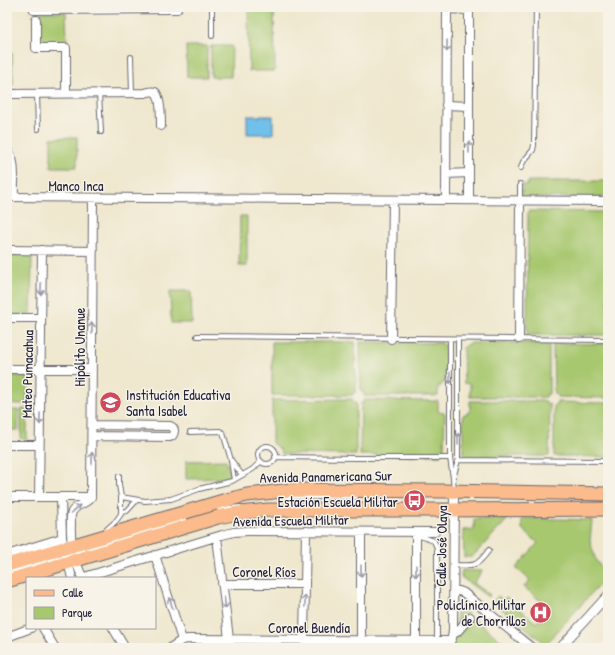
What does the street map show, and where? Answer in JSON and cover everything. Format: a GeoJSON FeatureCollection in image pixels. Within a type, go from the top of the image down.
{"type":"FeatureCollection","features":[{"type":"Feature","properties":{"kind":"main road","name":"Avenida Panamericana Sur"},"geometry":{"type":"LineString","coordinates":[[7,582],[93,540],[222,501],[247,495],[292,490],[452,490],[608,494]]}},
{"type":"Feature","properties":{"kind":"main road","name":"Avenida Panamericana Sur"},"geometry":{"type":"LineString","coordinates":[[7,565],[239,513],[268,510],[608,508]]}},
{"type":"Feature","properties":{"kind":"street"},"geometry":{"type":"LineString","coordinates":[[34,10],[136,8],[177,9]]}},
{"type":"Feature","properties":{"kind":"street"},"geometry":{"type":"LineString","coordinates":[[446,200],[447,8],[469,8],[469,200]]}},
{"type":"Feature","properties":{"kind":"street"},"geometry":{"type":"LineString","coordinates":[[36,20],[36,48],[66,48],[66,93]]}},
{"type":"Feature","properties":{"kind":"street"},"geometry":{"type":"LineString","coordinates":[[7,94],[155,92],[159,98],[161,126]]}},
{"type":"Feature","properties":{"kind":"street"},"geometry":{"type":"LineString","coordinates":[[446,105],[469,106]]}},
{"type":"Feature","properties":{"kind":"street"},"geometry":{"type":"LineString","coordinates":[[7,150],[13,163],[10,197]]}},
{"type":"Feature","properties":{"kind":"street"},"geometry":{"type":"LineString","coordinates":[[446,174],[469,173]]}},
{"type":"Feature","properties":{"kind":"street","name":"Manco Inca"},"geometry":{"type":"LineString","coordinates":[[10,197],[608,201]]}},
{"type":"Feature","properties":{"kind":"street","name":"Hipólito Unanue"},"geometry":{"type":"LineString","coordinates":[[91,497],[93,198]]}},
{"type":"Feature","properties":{"kind":"street"},"geometry":{"type":"LineString","coordinates":[[391,338],[393,200]]}},
{"type":"Feature","properties":{"kind":"street"},"geometry":{"type":"LineString","coordinates":[[519,339],[520,201]]}},
{"type":"Feature","properties":{"kind":"street"},"geometry":{"type":"LineString","coordinates":[[7,250],[93,251]]}},
{"type":"Feature","properties":{"kind":"street","name":"Mateo Pumacahua"},"geometry":{"type":"LineString","coordinates":[[39,497],[42,250]]}},
{"type":"Feature","properties":{"kind":"street"},"geometry":{"type":"LineString","coordinates":[[7,318],[41,318]]}},
{"type":"Feature","properties":{"kind":"street"},"geometry":{"type":"LineString","coordinates":[[7,369],[92,369]]}},
{"type":"Feature","properties":{"kind":"street"},"geometry":{"type":"LineString","coordinates":[[92,425],[170,426],[174,431],[170,437],[92,436]]}},
{"type":"Feature","properties":{"kind":"street"},"geometry":{"type":"LineString","coordinates":[[136,425],[136,436]]}},
{"type":"Feature","properties":{"kind":"street"},"geometry":{"type":"LineString","coordinates":[[7,445],[39,445]]}},
{"type":"Feature","properties":{"kind":"street","name":"Calle José Olaya"},"geometry":{"type":"LineString","coordinates":[[450,641],[453,591],[454,508],[452,490]]}},
{"type":"Feature","properties":{"kind":"street"},"geometry":{"type":"LineString","coordinates":[[7,497],[91,497]]}},
{"type":"Feature","properties":{"kind":"street"},"geometry":{"type":"LineString","coordinates":[[61,497],[72,577]]}},
{"type":"Feature","properties":{"kind":"street"},"geometry":{"type":"LineString","coordinates":[[81,577],[68,552],[71,513],[75,508],[87,502],[91,497]]}},
{"type":"Feature","properties":{"kind":"street","name":"Avenida Escuela Militar"},"geometry":{"type":"LineString","coordinates":[[85,577],[228,533],[241,531],[435,532]]}},
{"type":"Feature","properties":{"kind":"street"},"geometry":{"type":"LineString","coordinates":[[304,640],[306,531]]}},
{"type":"Feature","properties":{"kind":"street"},"geometry":{"type":"LineString","coordinates":[[361,640],[362,532]]}},
{"type":"Feature","properties":{"kind":"street"},"geometry":{"type":"LineString","coordinates":[[416,533],[416,641]]}},
{"type":"Feature","properties":{"kind":"street"},"geometry":{"type":"LineString","coordinates":[[217,537],[229,639]]}},
{"type":"Feature","properties":{"kind":"street"},"geometry":{"type":"LineString","coordinates":[[7,555],[68,552]]}},
{"type":"Feature","properties":{"kind":"street"},"geometry":{"type":"LineString","coordinates":[[155,555],[182,640],[174,647]]}},
{"type":"Feature","properties":{"kind":"street","name":"Coronel Ríos"},"geometry":{"type":"LineString","coordinates":[[222,584],[305,584]]}},
{"type":"Feature","properties":{"kind":"street"},"geometry":{"type":"LineString","coordinates":[[453,591],[464,593],[532,648]]}},
{"type":"Feature","properties":{"kind":"street"},"geometry":{"type":"LineString","coordinates":[[560,648],[608,595]]}},
{"type":"Feature","properties":{"kind":"street"},"geometry":{"type":"LineString","coordinates":[[450,641],[470,617]]}},
{"type":"Feature","properties":{"kind":"street"},"geometry":{"type":"LineString","coordinates":[[7,637],[28,629]]}},
{"type":"Feature","properties":{"kind":"street"},"geometry":{"type":"LineString","coordinates":[[44,629],[55,648]]}},
{"type":"Feature","properties":{"kind":"street"},"geometry":{"type":"LineString","coordinates":[[114,629],[125,648]]}},
{"type":"Feature","properties":{"kind":"street","name":"Coronel Buendía"},"geometry":{"type":"LineString","coordinates":[[182,640],[229,639],[241,644],[304,640],[361,640],[374,644],[416,641],[450,641]]}},
{"type":"Feature","properties":{"kind":"lane"},"geometry":{"type":"LineString","coordinates":[[212,7],[212,36]]}},
{"type":"Feature","properties":{"kind":"lane"},"geometry":{"type":"LineString","coordinates":[[521,168],[523,162],[533,150],[534,145],[536,7]]}},
{"type":"Feature","properties":{"kind":"lane"},"geometry":{"type":"LineString","coordinates":[[131,57],[132,93]]}},
{"type":"Feature","properties":{"kind":"lane"},"geometry":{"type":"LineString","coordinates":[[99,93],[101,132]]}},
{"type":"Feature","properties":{"kind":"lane"},"geometry":{"type":"LineString","coordinates":[[37,94],[38,130]]}},
{"type":"Feature","properties":{"kind":"lane"},"geometry":{"type":"LineString","coordinates":[[520,184],[520,201]]}},
{"type":"Feature","properties":{"kind":"lane"},"geometry":{"type":"LineString","coordinates":[[197,336],[608,340]]}},
{"type":"Feature","properties":{"kind":"lane"},"geometry":{"type":"LineString","coordinates":[[450,338],[450,458],[452,490]]}},
{"type":"Feature","properties":{"kind":"lane"},"geometry":{"type":"LineString","coordinates":[[452,490],[458,460],[458,339]]}},
{"type":"Feature","properties":{"kind":"lane"},"geometry":{"type":"LineString","coordinates":[[190,432],[223,432],[231,460],[234,480]]}},
{"type":"Feature","properties":{"kind":"lane"},"geometry":{"type":"LineString","coordinates":[[269,447],[275,452],[275,457],[273,462],[265,464],[259,459],[258,453],[261,448],[269,447]]}},
{"type":"Feature","properties":{"kind":"lane"},"geometry":{"type":"LineString","coordinates":[[275,457],[450,458]]}},
{"type":"Feature","properties":{"kind":"lane"},"geometry":{"type":"LineString","coordinates":[[231,460],[242,475]]}},
{"type":"Feature","properties":{"kind":"lane"},"geometry":{"type":"LineString","coordinates":[[458,460],[608,461]]}},
{"type":"Feature","properties":{"kind":"lane"},"geometry":{"type":"LineString","coordinates":[[122,497],[147,501],[167,499],[198,489],[230,482],[253,469],[261,461]]}},
{"type":"Feature","properties":{"kind":"lane"},"geometry":{"type":"LineString","coordinates":[[93,540],[108,529],[120,516],[122,497],[119,485],[119,476]]}},
{"type":"Feature","properties":{"kind":"lane"},"geometry":{"type":"LineString","coordinates":[[452,490],[557,497],[608,498]]}},
{"type":"Feature","properties":{"kind":"lane"},"geometry":{"type":"LineString","coordinates":[[261,498],[359,497]]}},
{"type":"Feature","properties":{"kind":"lane"},"geometry":{"type":"LineString","coordinates":[[121,512],[127,511],[137,500]]}},
{"type":"Feature","properties":{"kind":"lane"},"geometry":{"type":"LineString","coordinates":[[212,511],[240,502]]}},
{"type":"Feature","properties":{"kind":"lane"},"geometry":{"type":"LineString","coordinates":[[322,505],[454,508]]}},
{"type":"Feature","properties":{"kind":"lane"},"geometry":{"type":"LineString","coordinates":[[219,509],[244,506]]}},
{"type":"Feature","properties":{"kind":"lane"},"geometry":{"type":"LineString","coordinates":[[7,573],[68,552],[190,518]]}},
{"type":"Feature","properties":{"kind":"lane"},"geometry":{"type":"LineString","coordinates":[[416,533],[434,541],[437,548],[436,641]]}},
{"type":"Feature","properties":{"kind":"lane"},"geometry":{"type":"LineString","coordinates":[[453,566],[473,565],[478,563],[489,550]]}},
{"type":"Feature","properties":{"kind":"green space"},"geometry":{"type":"Polygon","coordinates":[[[248,7],[274,7],[275,71],[249,71],[248,7]]]}},
{"type":"Feature","properties":{"kind":"green space"},"geometry":{"type":"Polygon","coordinates":[[[39,12],[66,12],[67,42],[39,42],[39,12]]]}},
{"type":"Feature","properties":{"kind":"green space"},"geometry":{"type":"Polygon","coordinates":[[[186,46],[207,46],[207,77],[187,77],[186,46]]]}},
{"type":"Feature","properties":{"kind":"green space"},"geometry":{"type":"Polygon","coordinates":[[[211,46],[232,46],[231,77],[211,77],[211,46]]]}},
{"type":"Feature","properties":{"kind":"green space"},"geometry":{"type":"Polygon","coordinates":[[[7,52],[12,52],[13,85],[7,85],[7,52]]]}},
{"type":"Feature","properties":{"kind":"green space"},"geometry":{"type":"Polygon","coordinates":[[[77,137],[77,167],[51,167],[51,138],[77,137]]]}},
{"type":"Feature","properties":{"kind":"green space"},"geometry":{"type":"Polygon","coordinates":[[[528,181],[608,181],[608,197],[522,198],[522,185],[528,185],[528,181]]]}},
{"type":"Feature","properties":{"kind":"green space"},"geometry":{"type":"Polygon","coordinates":[[[528,211],[608,212],[608,335],[527,335],[528,211]]]}},
{"type":"Feature","properties":{"kind":"green space"},"geometry":{"type":"Polygon","coordinates":[[[240,216],[247,216],[247,266],[239,266],[240,216]]]}},
{"type":"Feature","properties":{"kind":"green space"},"geometry":{"type":"Polygon","coordinates":[[[7,253],[32,253],[31,315],[7,314],[7,253]]]}},
{"type":"Feature","properties":{"kind":"green space"},"geometry":{"type":"Polygon","coordinates":[[[170,291],[191,291],[192,323],[171,323],[170,291]]]}},
{"type":"Feature","properties":{"kind":"green space"},"geometry":{"type":"Polygon","coordinates":[[[272,342],[355,342],[356,392],[353,392],[353,395],[272,395],[272,342]]]}},
{"type":"Feature","properties":{"kind":"green space"},"geometry":{"type":"Polygon","coordinates":[[[360,342],[442,343],[446,347],[445,383],[438,386],[438,396],[364,396],[364,392],[361,392],[360,342]]]}},
{"type":"Feature","properties":{"kind":"green space"},"geometry":{"type":"Polygon","coordinates":[[[470,343],[549,343],[549,394],[547,394],[546,397],[470,397],[470,384],[464,383],[463,348],[470,343]]]}},
{"type":"Feature","properties":{"kind":"green space"},"geometry":{"type":"Polygon","coordinates":[[[553,343],[608,344],[608,398],[557,397],[557,394],[554,394],[553,343]]]}},
{"type":"Feature","properties":{"kind":"green space"},"geometry":{"type":"Polygon","coordinates":[[[7,376],[28,376],[27,404],[7,404],[7,376]]]}},
{"type":"Feature","properties":{"kind":"green space"},"geometry":{"type":"Polygon","coordinates":[[[353,399],[353,403],[356,403],[356,455],[282,454],[280,449],[272,443],[272,400],[353,399]]]}},
{"type":"Feature","properties":{"kind":"green space"},"geometry":{"type":"Polygon","coordinates":[[[364,400],[438,401],[438,412],[445,413],[444,450],[440,455],[360,455],[361,403],[364,403],[364,400]]]}},
{"type":"Feature","properties":{"kind":"green space"},"geometry":{"type":"Polygon","coordinates":[[[470,401],[546,401],[546,405],[550,404],[549,456],[466,456],[463,452],[463,415],[470,412],[470,401]]]}},
{"type":"Feature","properties":{"kind":"green space"},"geometry":{"type":"Polygon","coordinates":[[[557,402],[608,403],[608,457],[554,456],[554,405],[557,405],[557,402]]]}},
{"type":"Feature","properties":{"kind":"green space"},"geometry":{"type":"Polygon","coordinates":[[[21,409],[27,409],[27,439],[21,439],[21,409]]]}},
{"type":"Feature","properties":{"kind":"green space"},"geometry":{"type":"Polygon","coordinates":[[[7,410],[18,410],[18,430],[7,430],[7,410]]]}},
{"type":"Feature","properties":{"kind":"green space"},"geometry":{"type":"Polygon","coordinates":[[[226,460],[229,469],[229,478],[186,479],[186,461],[226,460]]]}},
{"type":"Feature","properties":{"kind":"green space"},"geometry":{"type":"Polygon","coordinates":[[[522,518],[592,520],[590,541],[596,561],[608,575],[546,644],[493,602],[498,596],[503,600],[506,597],[536,623],[549,608],[524,587],[530,580],[516,568],[538,543],[522,529],[522,518]]]}},
{"type":"Feature","properties":{"kind":"green space"},"geometry":{"type":"Polygon","coordinates":[[[474,519],[508,519],[472,557],[464,557],[463,530],[474,530],[474,519]]]}},
{"type":"Feature","properties":{"kind":"green space"},"geometry":{"type":"Polygon","coordinates":[[[462,570],[482,571],[474,583],[490,595],[488,597],[461,577],[462,570]]]}},
{"type":"Feature","properties":{"kind":"green space"},"geometry":{"type":"Polygon","coordinates":[[[457,603],[468,613],[457,626],[457,603]]]}},
{"type":"Feature","properties":{"kind":"green space"},"geometry":{"type":"Polygon","coordinates":[[[473,618],[510,648],[447,648],[473,618]]]}},
{"type":"Feature","properties":{"kind":"green space"},"geometry":{"type":"Polygon","coordinates":[[[246,644],[366,644],[369,648],[246,648],[246,644]]]}},
{"type":"Feature","properties":{"kind":"water"},"geometry":{"type":"Polygon","coordinates":[[[247,116],[273,116],[273,134],[247,134],[247,116]]]}},
{"type":"Feature","properties":{"kind":"place","name":"Institución Educativa Santa Isabel"},"geometry":{"type":"Point","coordinates":[110,402]}},
{"type":"Feature","properties":{"kind":"place","name":"Estación Escuela Militar"},"geometry":{"type":"Point","coordinates":[414,501]}},
{"type":"Feature","properties":{"kind":"place","name":"Policlínico Militar de Chorrillos"},"geometry":{"type":"Point","coordinates":[541,612]}}]}
